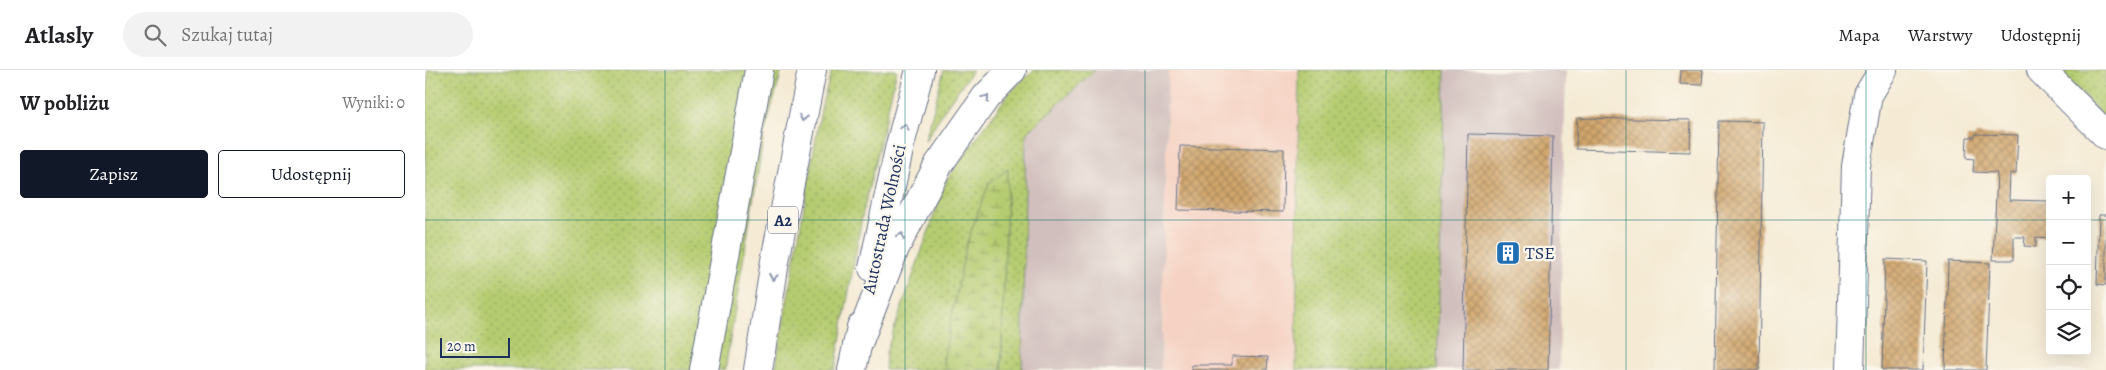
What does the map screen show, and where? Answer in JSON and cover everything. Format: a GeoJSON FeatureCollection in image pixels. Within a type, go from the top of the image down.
{"type":"FeatureCollection","features":[{"type":"Feature","properties":{"kind":"main road"},"geometry":{"type":"LineString","coordinates":[[703,370],[759,70]]}},
{"type":"Feature","properties":{"kind":"main road","name":"A2"},"geometry":{"type":"LineString","coordinates":[[758,370],[775,261],[813,70]]}},
{"type":"Feature","properties":{"kind":"main road","name":"Autostrada Wolności"},"geometry":{"type":"LineString","coordinates":[[855,358],[900,145],[920,70]]}},
{"type":"Feature","properties":{"kind":"main road"},"geometry":{"type":"LineString","coordinates":[[855,358],[895,248],[939,164],[985,97],[1012,70]]}},
{"type":"Feature","properties":{"kind":"main road"},"geometry":{"type":"LineString","coordinates":[[1850,370],[1856,166],[1868,95],[1883,70]]}},
{"type":"Feature","properties":{"kind":"main road"},"geometry":{"type":"LineString","coordinates":[[2041,70],[2106,135]]}},
{"type":"Feature","properties":{"kind":"shaded area"},"geometry":{"type":"Polygon","coordinates":[[[1095,70],[1168,70],[1161,370],[1022,370],[1026,134],[1095,70]]]}},
{"type":"Feature","properties":{"kind":"shaded area"},"geometry":{"type":"Polygon","coordinates":[[[1168,70],[1299,70],[1296,370],[1161,370],[1168,70]]]}},
{"type":"Feature","properties":{"kind":"shaded area"},"geometry":{"type":"Polygon","coordinates":[[[1445,70],[1566,70],[1559,370],[1437,370],[1445,70]]]}},
{"type":"Feature","properties":{"kind":"green space"},"geometry":{"type":"Polygon","coordinates":[[[428,70],[782,70],[764,135],[725,370],[425,370],[425,166],[428,70]]]}},
{"type":"Feature","properties":{"kind":"green space"},"geometry":{"type":"Polygon","coordinates":[[[832,70],[897,70],[862,217],[835,370],[775,370],[822,104],[832,70]]]}},
{"type":"Feature","properties":{"kind":"green space"},"geometry":{"type":"Polygon","coordinates":[[[944,70],[973,70],[948,104],[925,141],[944,70]]]}},
{"type":"Feature","properties":{"kind":"green space"},"geometry":{"type":"Polygon","coordinates":[[[1034,70],[1095,70],[1026,134],[1022,370],[1001,370],[1007,169],[943,361],[947,370],[885,370],[886,352],[947,179],[1009,93],[1034,70]]]}},
{"type":"Feature","properties":{"kind":"green space"},"geometry":{"type":"Polygon","coordinates":[[[1299,70],[1445,70],[1437,370],[1296,370],[1299,70]]]}},
{"type":"Feature","properties":{"kind":"green space"},"geometry":{"type":"Polygon","coordinates":[[[2058,70],[2106,70],[2106,119],[2058,70]]]}},
{"type":"Feature","properties":{"kind":"green space"},"geometry":{"type":"Polygon","coordinates":[[[1008,169],[1001,370],[947,370],[943,361],[966,245],[989,183],[1008,169]]]}},
{"type":"Feature","properties":{"kind":"building"},"geometry":{"type":"Polygon","coordinates":[[[1681,70],[1703,70],[1702,85],[1680,84],[1681,70]]]}},
{"type":"Feature","properties":{"kind":"building"},"geometry":{"type":"Polygon","coordinates":[[[1577,118],[1691,120],[1690,152],[1576,149],[1577,118]]]}},
{"type":"Feature","properties":{"kind":"building"},"geometry":{"type":"Polygon","coordinates":[[[1719,121],[1763,122],[1759,370],[1715,370],[1719,121]]]}},
{"type":"Feature","properties":{"kind":"building","name":"TSE"},"geometry":{"type":"Polygon","coordinates":[[[1468,134],[1553,136],[1548,370],[1463,370],[1468,134]]]}},
{"type":"Feature","properties":{"kind":"building"},"geometry":{"type":"Polygon","coordinates":[[[1975,134],[2018,135],[2016,174],[2010,173],[2009,200],[2046,201],[2046,238],[2036,237],[2036,247],[2024,246],[2025,237],[2014,237],[2014,260],[1993,260],[1997,173],[1973,172],[1974,159],[1966,158],[1967,137],[1975,137],[1975,134]]]}},
{"type":"Feature","properties":{"kind":"building"},"geometry":{"type":"Polygon","coordinates":[[[1180,146],[1284,149],[1283,212],[1178,210],[1180,146]]]}},
{"type":"Feature","properties":{"kind":"building"},"geometry":{"type":"Polygon","coordinates":[[[2099,215],[2106,215],[2106,285],[2097,284],[2099,215]]]}},
{"type":"Feature","properties":{"kind":"building"},"geometry":{"type":"Polygon","coordinates":[[[1885,259],[1927,261],[1923,370],[1882,370],[1885,259]]]}},
{"type":"Feature","properties":{"kind":"building"},"geometry":{"type":"Polygon","coordinates":[[[1948,261],[1990,263],[1986,370],[1945,370],[1948,261]]]}},
{"type":"Feature","properties":{"kind":"building"},"geometry":{"type":"Polygon","coordinates":[[[1232,356],[1268,357],[1267,370],[1192,370],[1192,365],[1232,365],[1232,356]]]}},
{"type":"Feature","properties":{"kind":"place","name":"TSE"},"geometry":{"type":"Point","coordinates":[1508,253]}}]}
